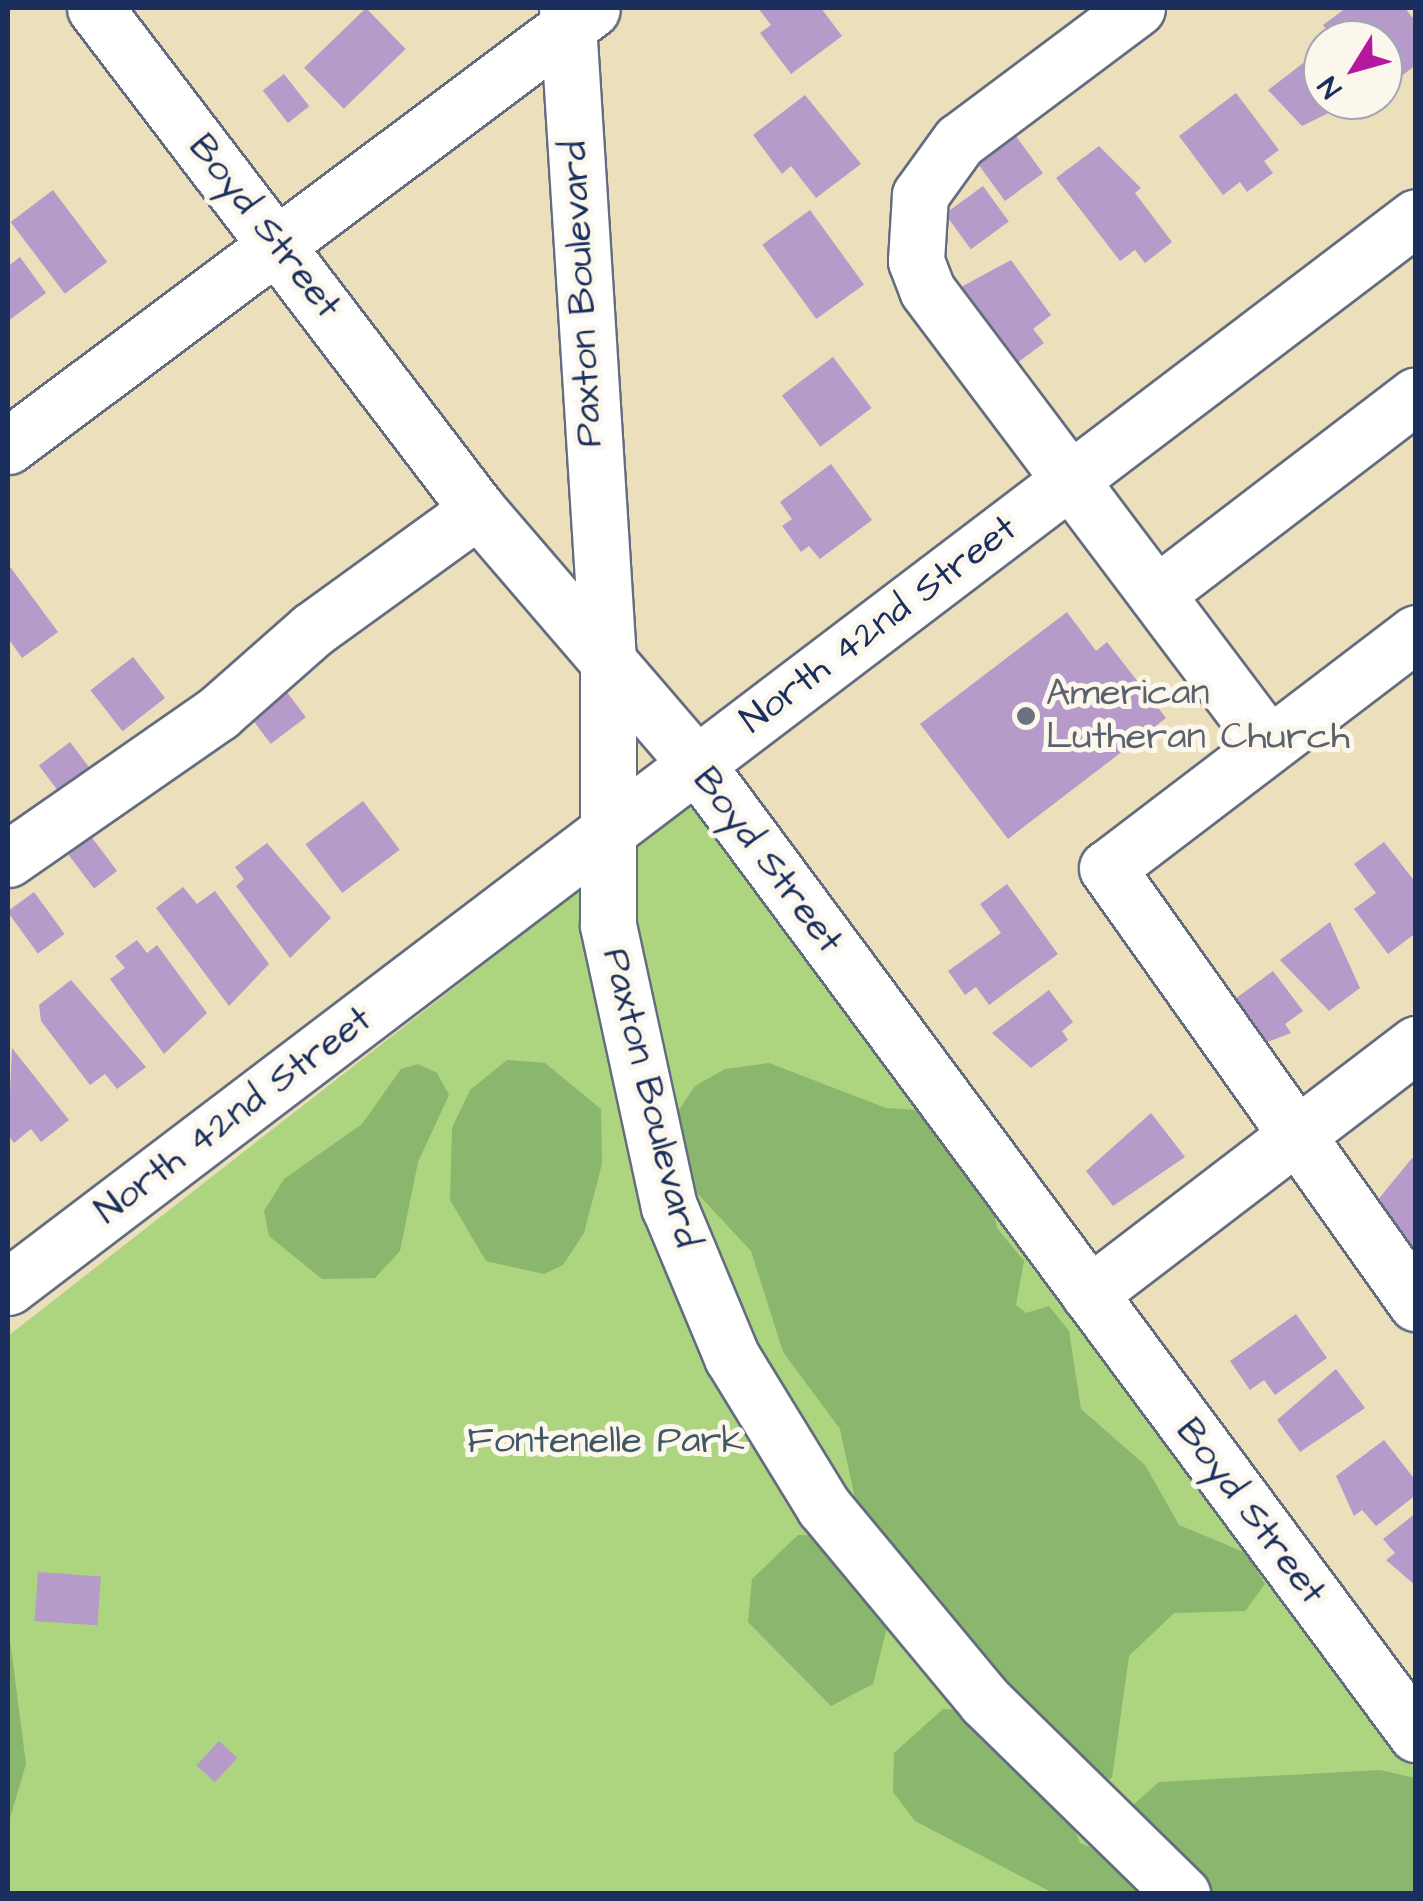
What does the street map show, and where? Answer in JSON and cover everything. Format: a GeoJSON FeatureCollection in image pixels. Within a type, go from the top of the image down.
{"type":"FeatureCollection","features":[{"type":"Feature","properties":{"kind":"street","name":"Boyd Street"},"geometry":{"type":"LineString","coordinates":[[95,8],[478,510],[697,765],[1416,1734]]}},
{"type":"Feature","properties":{"kind":"street"},"geometry":{"type":"LineString","coordinates":[[1137,8],[959,141],[920,195],[914,228],[927,290],[1268,743]]}},
{"type":"Feature","properties":{"kind":"street"},"geometry":{"type":"LineString","coordinates":[[8,446],[576,14]]}},
{"type":"Feature","properties":{"kind":"street","name":"Paxton Boulevard"},"geometry":{"type":"LineString","coordinates":[[576,14],[608,660],[602,838],[623,1020],[669,1206],[732,1357],[824,1507],[928,1638],[1182,1894]]}},
{"type":"Feature","properties":{"kind":"street","name":"North 42nd Street"},"geometry":{"type":"LineString","coordinates":[[8,1287],[1416,216]]}},
{"type":"Feature","properties":{"kind":"street"},"geometry":{"type":"LineString","coordinates":[[1156,594],[1416,395]]}},
{"type":"Feature","properties":{"kind":"street"},"geometry":{"type":"LineString","coordinates":[[8,859],[218,713],[312,630],[478,510]]}},
{"type":"Feature","properties":{"kind":"street"},"geometry":{"type":"LineString","coordinates":[[1416,633],[1107,868],[1301,1132],[1416,1303]]}},
{"type":"Feature","properties":{"kind":"street"},"geometry":{"type":"LineString","coordinates":[[1089,1294],[1416,1044]]}},
{"type":"Feature","properties":{"kind":"green space","name":"Fontenelle Park"},"geometry":{"type":"Polygon","coordinates":[[[693,801],[1415,1769],[1415,1893],[8,1894],[8,1336],[693,801]]]}},
{"type":"Feature","properties":{"kind":"green space"},"geometry":{"type":"Polygon","coordinates":[[[507,1060],[545,1063],[601,1109],[602,1164],[584,1233],[563,1265],[544,1274],[486,1261],[450,1200],[452,1128],[470,1090],[507,1060]]]}},
{"type":"Feature","properties":{"kind":"green space"},"geometry":{"type":"Polygon","coordinates":[[[769,1063],[886,1108],[932,1111],[986,1175],[997,1228],[1024,1261],[1016,1305],[1026,1313],[1049,1306],[1069,1331],[1081,1409],[1145,1465],[1179,1525],[1246,1553],[1265,1584],[1245,1611],[1174,1613],[1129,1656],[1112,1778],[1095,1786],[1028,1732],[937,1595],[858,1512],[840,1429],[783,1352],[751,1251],[684,1179],[670,1123],[695,1086],[725,1069],[769,1063]]]}},
{"type":"Feature","properties":{"kind":"green space"},"geometry":{"type":"Polygon","coordinates":[[[418,1064],[437,1073],[449,1095],[418,1162],[400,1251],[375,1278],[322,1279],[269,1236],[264,1211],[284,1179],[362,1124],[401,1069],[418,1064]]]}},
{"type":"Feature","properties":{"kind":"green space"},"geometry":{"type":"Polygon","coordinates":[[[798,1535],[822,1535],[889,1619],[873,1684],[831,1706],[748,1622],[752,1579],[798,1535]]]}},
{"type":"Feature","properties":{"kind":"green space"},"geometry":{"type":"Polygon","coordinates":[[[8,1625],[26,1764],[8,1825],[8,1625]]]}},
{"type":"Feature","properties":{"kind":"green space"},"geometry":{"type":"Polygon","coordinates":[[[943,1709],[971,1710],[1068,1813],[1080,1843],[1139,1867],[1172,1893],[1053,1893],[915,1821],[893,1792],[894,1753],[943,1709]]]}},
{"type":"Feature","properties":{"kind":"green space"},"geometry":{"type":"Polygon","coordinates":[[[1380,1770],[1415,1778],[1413,1894],[1194,1893],[1124,1813],[1159,1782],[1380,1770]]]}},
{"type":"Feature","properties":{"kind":"building"},"geometry":{"type":"Polygon","coordinates":[[[366,8],[406,49],[344,109],[304,68],[366,8]]]}},
{"type":"Feature","properties":{"kind":"building"},"geometry":{"type":"Polygon","coordinates":[[[758,8],[821,8],[842,36],[791,74],[760,33],[771,25],[758,8]]]}},
{"type":"Feature","properties":{"kind":"building"},"geometry":{"type":"Polygon","coordinates":[[[1346,8],[1405,8],[1416,22],[1416,65],[1403,75],[1403,20],[1330,20],[1346,8]]]}},
{"type":"Feature","properties":{"kind":"building"},"geometry":{"type":"Polygon","coordinates":[[[1303,63],[1303,120],[1314,120],[1302,126],[1268,90],[1303,63]]]}},
{"type":"Feature","properties":{"kind":"building"},"geometry":{"type":"Polygon","coordinates":[[[284,74],[309,106],[288,123],[263,91],[284,74]]]}},
{"type":"Feature","properties":{"kind":"building"},"geometry":{"type":"Polygon","coordinates":[[[1236,93],[1279,150],[1264,161],[1273,173],[1247,192],[1240,182],[1223,195],[1179,136],[1236,93]]]}},
{"type":"Feature","properties":{"kind":"building"},"geometry":{"type":"Polygon","coordinates":[[[805,95],[861,164],[816,198],[791,166],[782,174],[753,135],[805,95]]]}},
{"type":"Feature","properties":{"kind":"building"},"geometry":{"type":"Polygon","coordinates":[[[1013,132],[1043,173],[1005,201],[975,160],[1013,132]]]}},
{"type":"Feature","properties":{"kind":"building"},"geometry":{"type":"Polygon","coordinates":[[[1099,146],[1141,188],[1135,193],[1172,242],[1145,263],[1135,250],[1120,261],[1056,178],[1099,146]]]}},
{"type":"Feature","properties":{"kind":"building"},"geometry":{"type":"Polygon","coordinates":[[[983,186],[1009,222],[971,249],[945,214],[983,186]]]}},
{"type":"Feature","properties":{"kind":"building"},"geometry":{"type":"Polygon","coordinates":[[[53,190],[107,262],[65,294],[11,222],[53,190]]]}},
{"type":"Feature","properties":{"kind":"building"},"geometry":{"type":"Polygon","coordinates":[[[810,210],[864,284],[816,319],[762,245],[810,210]]]}},
{"type":"Feature","properties":{"kind":"building"},"geometry":{"type":"Polygon","coordinates":[[[20,257],[46,293],[8,321],[8,266],[20,257]]]}},
{"type":"Feature","properties":{"kind":"building"},"geometry":{"type":"Polygon","coordinates":[[[1011,260],[1051,315],[1033,329],[1044,343],[1013,366],[948,294],[1011,260]]]}},
{"type":"Feature","properties":{"kind":"building"},"geometry":{"type":"Polygon","coordinates":[[[833,357],[872,408],[820,447],[782,396],[833,357]]]}},
{"type":"Feature","properties":{"kind":"building"},"geometry":{"type":"Polygon","coordinates":[[[831,464],[872,520],[820,559],[809,546],[801,552],[782,526],[792,519],[780,502],[831,464]]]}},
{"type":"Feature","properties":{"kind":"building"},"geometry":{"type":"Polygon","coordinates":[[[8,564],[58,632],[22,658],[8,638],[8,564]]]}},
{"type":"Feature","properties":{"kind":"building"},"geometry":{"type":"Polygon","coordinates":[[[1067,612],[1096,651],[1107,642],[1166,718],[1008,839],[920,724],[1067,612]]]}},
{"type":"Feature","properties":{"kind":"building"},"geometry":{"type":"Polygon","coordinates":[[[133,657],[165,698],[122,731],[90,690],[133,657]]]}},
{"type":"Feature","properties":{"kind":"building"},"geometry":{"type":"Polygon","coordinates":[[[283,687],[306,717],[271,744],[248,713],[283,687]]]}},
{"type":"Feature","properties":{"kind":"building"},"geometry":{"type":"Polygon","coordinates":[[[70,742],[93,773],[62,797],[39,765],[70,742]]]}},
{"type":"Feature","properties":{"kind":"building"},"geometry":{"type":"Polygon","coordinates":[[[363,801],[400,850],[342,893],[305,844],[363,801]]]}},
{"type":"Feature","properties":{"kind":"building"},"geometry":{"type":"Polygon","coordinates":[[[87,831],[117,871],[94,888],[64,848],[87,831]]]}},
{"type":"Feature","properties":{"kind":"building"},"geometry":{"type":"Polygon","coordinates":[[[1384,842],[1416,883],[1416,933],[1388,954],[1354,909],[1376,893],[1354,864],[1384,842]]]}},
{"type":"Feature","properties":{"kind":"building"},"geometry":{"type":"Polygon","coordinates":[[[267,843],[331,918],[290,958],[236,886],[244,879],[235,867],[267,843]]]}},
{"type":"Feature","properties":{"kind":"building"},"geometry":{"type":"Polygon","coordinates":[[[1007,884],[1058,954],[989,1005],[976,987],[965,995],[948,971],[1001,933],[980,904],[1007,884]]]}},
{"type":"Feature","properties":{"kind":"building"},"geometry":{"type":"Polygon","coordinates":[[[183,887],[197,904],[215,891],[269,964],[229,1006],[156,908],[183,887]]]}},
{"type":"Feature","properties":{"kind":"building"},"geometry":{"type":"Polygon","coordinates":[[[34,892],[65,934],[38,953],[8,912],[34,892]]]}},
{"type":"Feature","properties":{"kind":"building"},"geometry":{"type":"Polygon","coordinates":[[[1330,922],[1360,988],[1329,1011],[1280,960],[1330,922]]]}},
{"type":"Feature","properties":{"kind":"building"},"geometry":{"type":"Polygon","coordinates":[[[137,940],[147,953],[157,945],[207,1013],[164,1054],[110,979],[125,968],[115,956],[137,940]]]}},
{"type":"Feature","properties":{"kind":"building"},"geometry":{"type":"Polygon","coordinates":[[[1273,971],[1303,1011],[1285,1024],[1291,1033],[1254,1047],[1224,1007],[1273,971]]]}},
{"type":"Feature","properties":{"kind":"building"},"geometry":{"type":"Polygon","coordinates":[[[71,980],[146,1067],[117,1089],[105,1074],[90,1085],[41,1021],[39,1005],[71,980]]]}},
{"type":"Feature","properties":{"kind":"building"},"geometry":{"type":"Polygon","coordinates":[[[1049,990],[1073,1022],[1062,1031],[1068,1040],[1031,1068],[992,1033],[1049,990]]]}},
{"type":"Feature","properties":{"kind":"building"},"geometry":{"type":"Polygon","coordinates":[[[12,1048],[69,1120],[41,1142],[31,1129],[14,1143],[8,1135],[12,1048]]]}},
{"type":"Feature","properties":{"kind":"building"},"geometry":{"type":"Polygon","coordinates":[[[1151,1113],[1185,1157],[1113,1206],[1086,1171],[1151,1113]]]}},
{"type":"Feature","properties":{"kind":"building"},"geometry":{"type":"Polygon","coordinates":[[[1412,1158],[1416,1162],[1416,1252],[1377,1201],[1412,1158]]]}},
{"type":"Feature","properties":{"kind":"building"},"geometry":{"type":"Polygon","coordinates":[[[1296,1314],[1327,1358],[1275,1395],[1264,1380],[1250,1390],[1230,1361],[1296,1314]]]}},
{"type":"Feature","properties":{"kind":"building"},"geometry":{"type":"Polygon","coordinates":[[[1336,1369],[1365,1408],[1300,1452],[1277,1420],[1336,1369]]]}},
{"type":"Feature","properties":{"kind":"building"},"geometry":{"type":"Polygon","coordinates":[[[1384,1440],[1416,1481],[1416,1495],[1376,1526],[1362,1510],[1354,1516],[1336,1476],[1384,1440]]]}},
{"type":"Feature","properties":{"kind":"building"},"geometry":{"type":"Polygon","coordinates":[[[1416,1513],[1416,1586],[1386,1560],[1395,1553],[1383,1539],[1416,1513]]]}},
{"type":"Feature","properties":{"kind":"building"},"geometry":{"type":"Polygon","coordinates":[[[38,1572],[101,1576],[97,1625],[35,1621],[38,1572]]]}},
{"type":"Feature","properties":{"kind":"building"},"geometry":{"type":"Polygon","coordinates":[[[219,1741],[237,1758],[215,1782],[196,1765],[219,1741]]]}},
{"type":"Feature","properties":{"kind":"place","name":"American Lutheran Church"},"geometry":{"type":"Point","coordinates":[1026,716]}}]}
